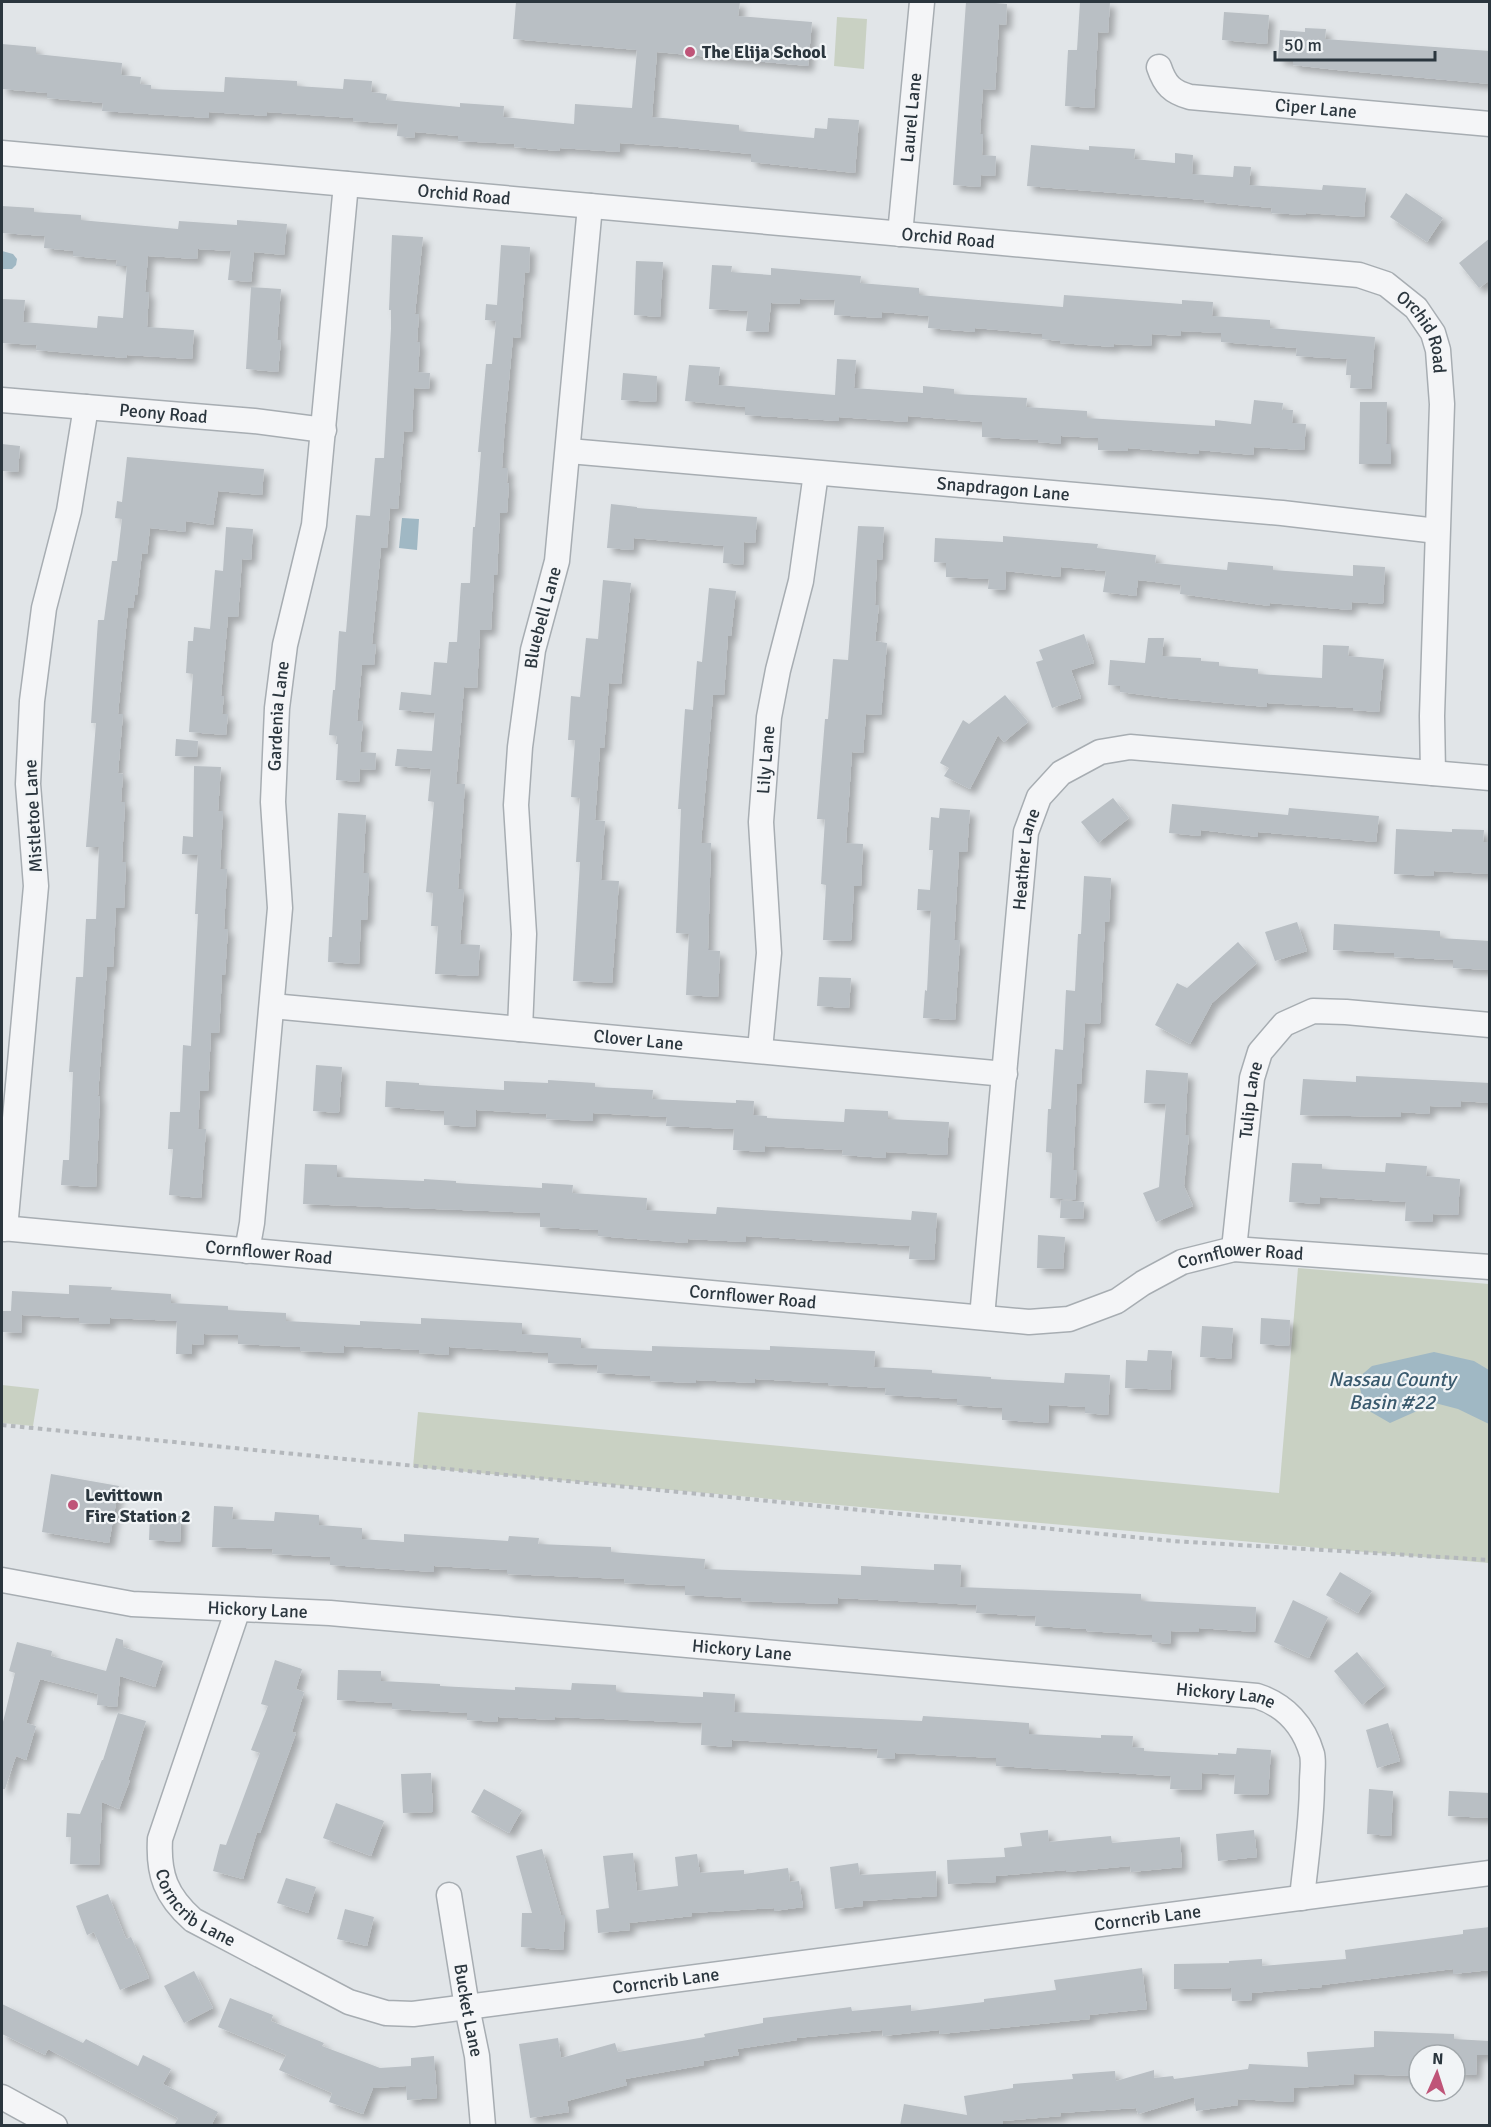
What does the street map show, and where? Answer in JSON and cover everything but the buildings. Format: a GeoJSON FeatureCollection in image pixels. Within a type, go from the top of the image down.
{"type":"FeatureCollection","features":[{"type":"Feature","properties":{"kind":"street","name":"Laurel Lane"},"geometry":{"type":"LineString","coordinates":[[900,234],[922,2]]}},
{"type":"Feature","properties":{"kind":"street","name":"Ciper Lane"},"geometry":{"type":"LineString","coordinates":[[1159,67],[1162,78],[1172,91],[1190,97],[1490,124]]}},
{"type":"Feature","properties":{"kind":"street","name":"Orchid Road"},"geometry":{"type":"LineString","coordinates":[[2,153],[1359,275],[1386,284],[1416,308],[1432,333],[1438,350],[1442,404],[1432,716],[1433,773]]}},
{"type":"Feature","properties":{"kind":"street","name":"Gardenia Lane"},"geometry":{"type":"LineString","coordinates":[[248,1251],[280,908],[273,802],[277,708],[285,645],[314,525],[346,184]]}},
{"type":"Feature","properties":{"kind":"street","name":"Bluebell Lane"},"geometry":{"type":"LineString","coordinates":[[520,1029],[524,934],[516,805],[520,747],[533,650],[557,561],[590,206]]}},
{"type":"Feature","properties":{"kind":"street","name":"Peony Road"},"geometry":{"type":"LineString","coordinates":[[2,400],[254,421],[324,430]]}},
{"type":"Feature","properties":{"kind":"street","name":"Mistletoe Lane"},"geometry":{"type":"LineString","coordinates":[[3,1228],[36,886],[28,784],[32,701],[44,608],[69,511],[86,407]]}},
{"type":"Feature","properties":{"kind":"street","name":"Snapdragon Lane"},"geometry":{"type":"LineString","coordinates":[[568,451],[1282,513],[1437,531]]}},
{"type":"Feature","properties":{"kind":"street","name":"Lily Lane"},"geometry":{"type":"LineString","coordinates":[[760,1050],[769,952],[761,822],[769,717],[778,670],[801,581],[816,473]]}},
{"type":"Feature","properties":{"kind":"street","name":"Heather Lane"},"geometry":{"type":"LineString","coordinates":[[982,1317],[1026,832],[1039,797],[1061,773],[1100,752],[1130,747],[1490,778]]}},
{"type":"Feature","properties":{"kind":"street","name":"Clover Lane"},"geometry":{"type":"LineString","coordinates":[[272,1006],[1005,1074]]}},
{"type":"Feature","properties":{"kind":"street","name":"Tulip Lane"},"geometry":{"type":"LineString","coordinates":[[1234,1249],[1252,1078],[1260,1052],[1284,1024],[1313,1011],[1490,1025]]}},
{"type":"Feature","properties":{"kind":"street","name":"Cornflower Road"},"geometry":{"type":"LineString","coordinates":[[3,1228],[1029,1322],[1068,1319],[1117,1301],[1143,1283],[1182,1262],[1234,1249],[1490,1267]]}},
{"type":"Feature","properties":{"kind":"street","name":"Hickory Lane"},"geometry":{"type":"LineString","coordinates":[[2,1580],[132,1604],[330,1613],[1257,1696],[1273,1701],[1288,1712],[1305,1735],[1312,1756],[1312,1805],[1302,1898]]}},
{"type":"Feature","properties":{"kind":"street","name":"Corncrib Lane"},"geometry":{"type":"LineString","coordinates":[[238,1609],[160,1839],[159,1858],[166,1889],[177,1906],[192,1920],[349,2002],[386,2013],[413,2014],[1490,1873]]}},
{"type":"Feature","properties":{"kind":"street","name":"Bucket Lane"},"geometry":{"type":"LineString","coordinates":[[449,1895],[466,2007],[477,2056],[483,2126]]}},
{"type":"Feature","properties":{"kind":"street"},"geometry":{"type":"LineString","coordinates":[[2,2097],[56,2126]]}},
{"type":"Feature","properties":{"kind":"path"},"geometry":{"type":"LineString","coordinates":[[2,1425],[1173,1541],[1490,1560]]}},
{"type":"Feature","properties":{"kind":"shaded area"},"geometry":{"type":"Polygon","coordinates":[[[837,17],[867,19],[864,69],[834,66],[837,17]]]}},
{"type":"Feature","properties":{"kind":"shaded area"},"geometry":{"type":"Polygon","coordinates":[[[1298,1268],[1489,1284],[1489,1563],[413,1467],[418,1412],[1279,1493],[1298,1268]]]}},
{"type":"Feature","properties":{"kind":"shaded area"},"geometry":{"type":"Polygon","coordinates":[[[2,1385],[39,1389],[33,1426],[2,1423],[2,1385]]]}},
{"type":"Feature","properties":{"kind":"water"},"geometry":{"type":"Polygon","coordinates":[[[2,251],[13,254],[17,259],[12,269],[2,269],[2,251]]]}},
{"type":"Feature","properties":{"kind":"water"},"geometry":{"type":"Polygon","coordinates":[[[402,518],[419,519],[417,550],[399,548],[402,518]]]}},
{"type":"Feature","properties":{"kind":"water","name":"Nassau County Basin #22"},"geometry":{"type":"Polygon","coordinates":[[[1434,1352],[1474,1361],[1489,1370],[1489,1424],[1458,1409],[1435,1403],[1390,1423],[1364,1408],[1358,1378],[1372,1366],[1434,1352]]]}},
{"type":"Feature","properties":{"kind":"place","name":"The Elija School"},"geometry":{"type":"Point","coordinates":[690,52]}},
{"type":"Feature","properties":{"kind":"place","name":"Levittown Fire Station 2"},"geometry":{"type":"Point","coordinates":[73,1505]}}]}
